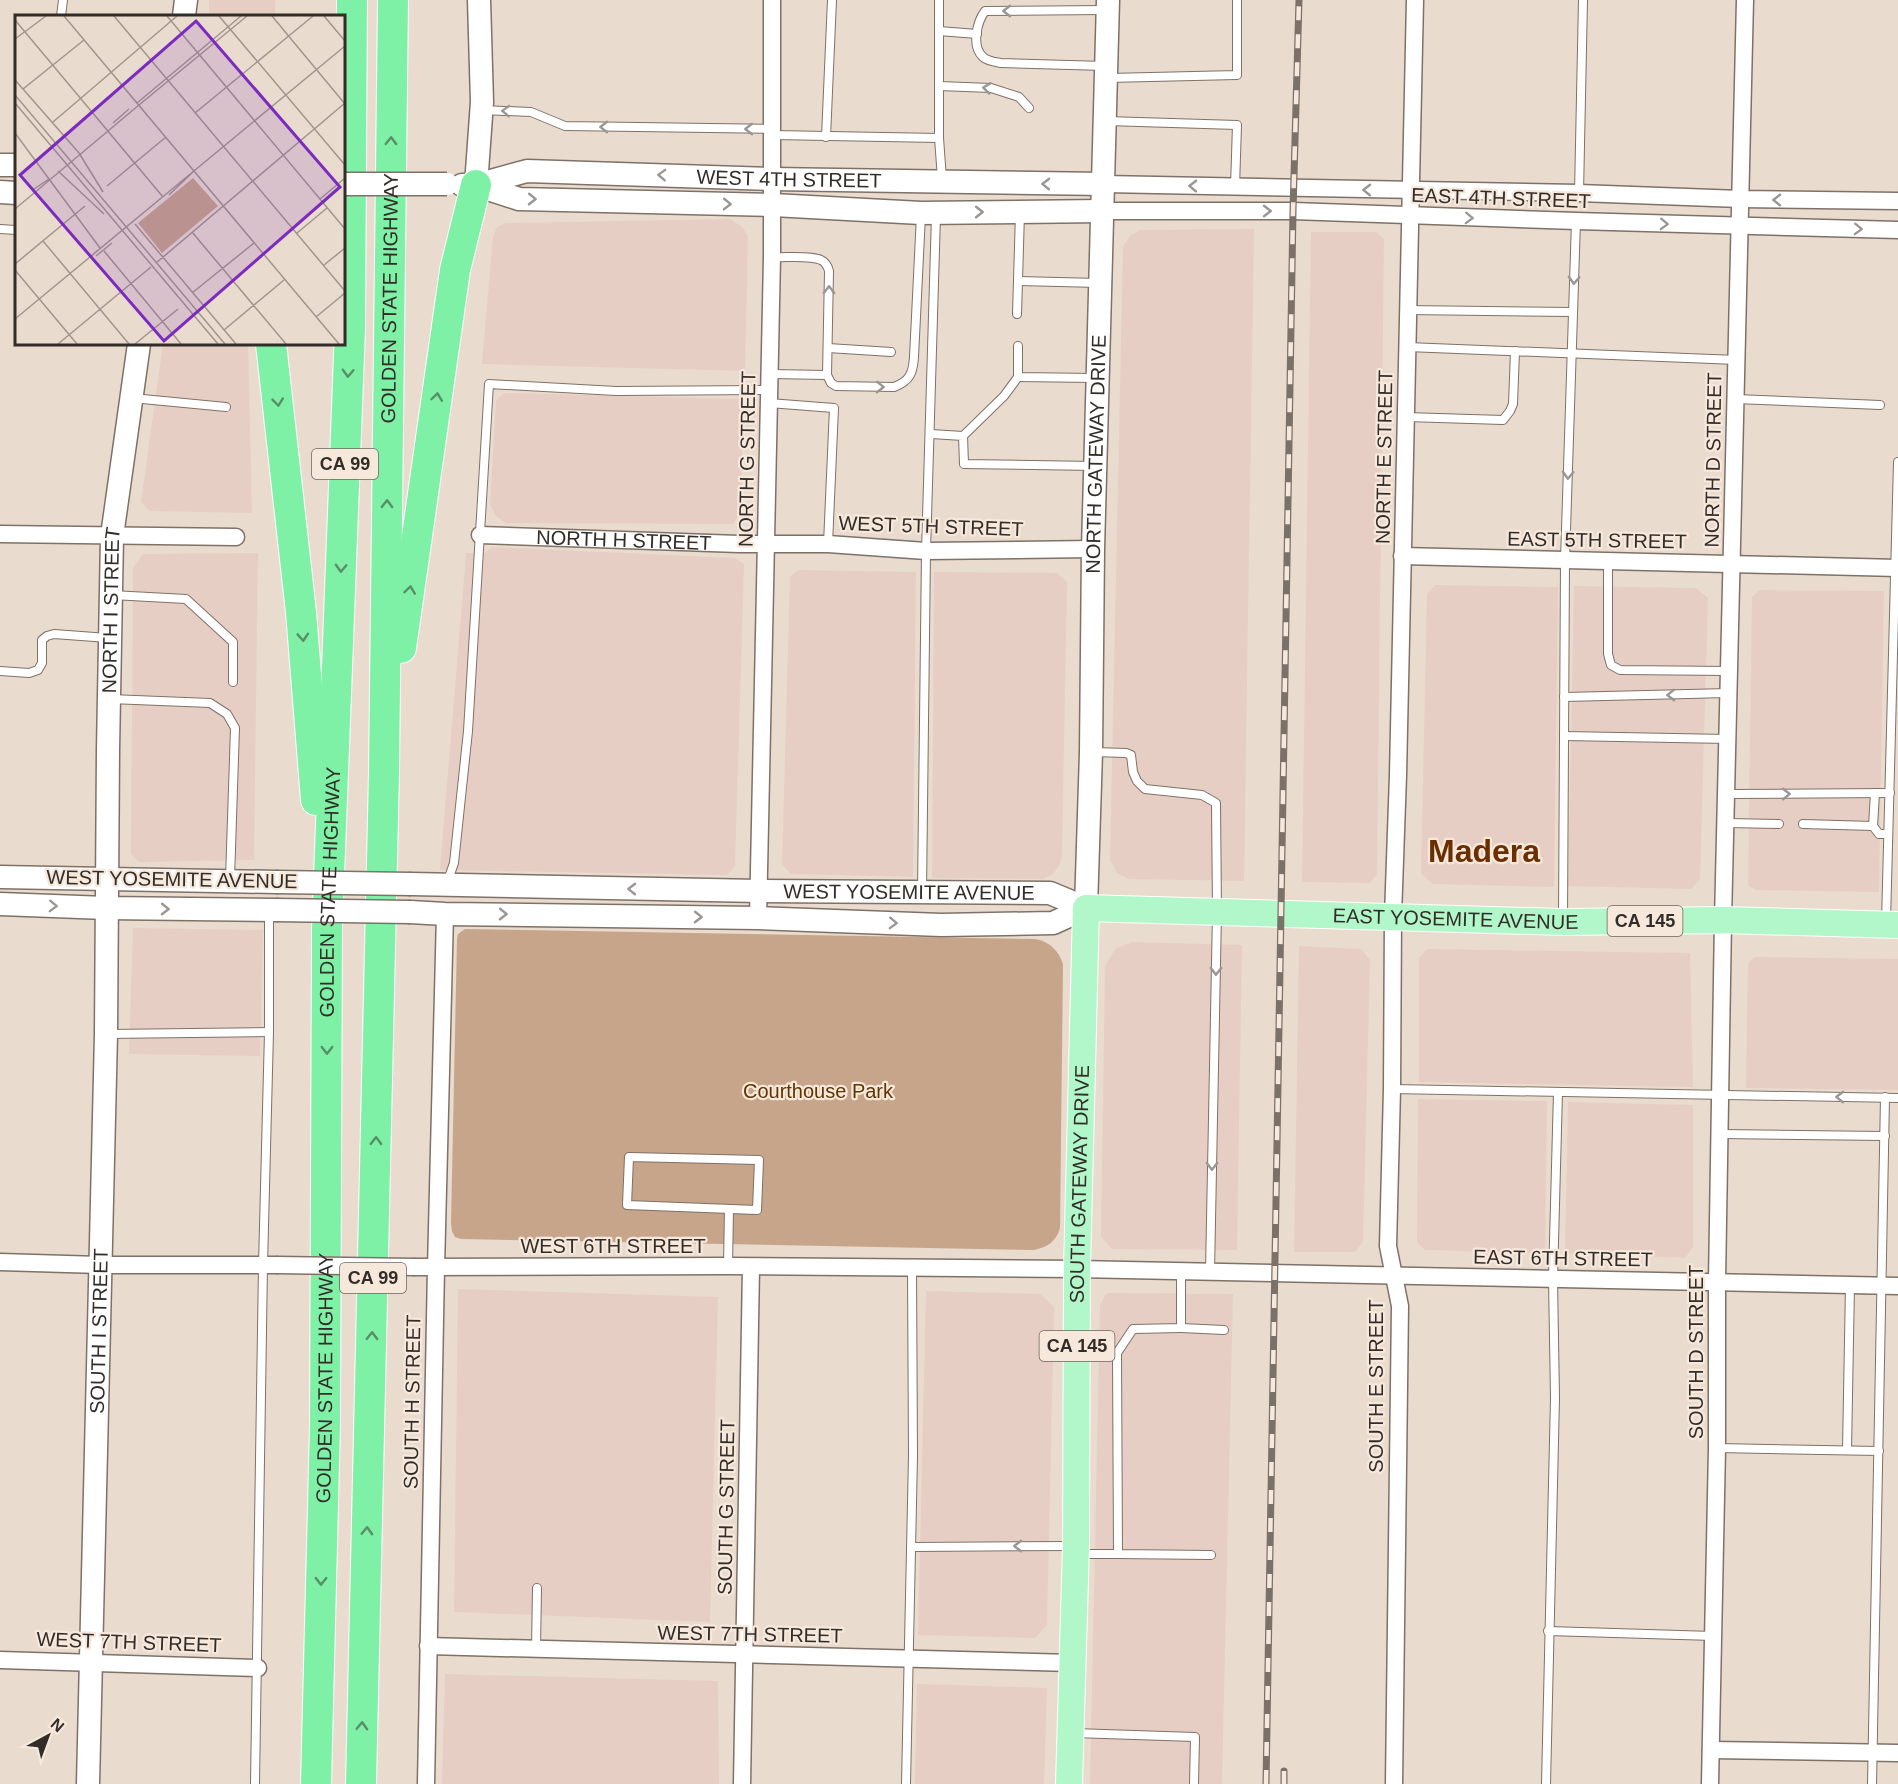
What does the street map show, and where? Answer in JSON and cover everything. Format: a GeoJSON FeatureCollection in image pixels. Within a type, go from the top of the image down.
{"type":"FeatureCollection","features":[{"type":"Feature","properties":{"kind":"highway","name":"GOLDEN STATE HIGHWAY"},"geometry":{"type":"LineString","coordinates":[[316,1784],[325,1425],[327,929],[350,329],[352,0]]}},
{"type":"Feature","properties":{"kind":"highway","name":"GOLDEN STATE HIGHWAY"},"geometry":{"type":"LineString","coordinates":[[361,1784],[384,773],[393,0]]}},
{"type":"Feature","properties":{"kind":"highway"},"geometry":{"type":"LineString","coordinates":[[384,773],[455,270],[461,185]]}},
{"type":"Feature","properties":{"kind":"highway"},"geometry":{"type":"LineString","coordinates":[[271,345],[302,612],[327,929]]}},
{"type":"Feature","properties":{"kind":"main road"},"geometry":{"type":"LineString","coordinates":[[184,15],[186,0]]}},
{"type":"Feature","properties":{"kind":"main road"},"geometry":{"type":"LineString","coordinates":[[461,185],[481,110],[479,0]]}},
{"type":"Feature","properties":{"kind":"main road","name":"NORTH GATEWAY DRIVE"},"geometry":{"type":"LineString","coordinates":[[1086,908],[1108,5]]}},
{"type":"Feature","properties":{"kind":"main road","name":"WEST 4TH STREET"},"geometry":{"type":"LineString","coordinates":[[345,184],[461,185],[527,171],[772,179],[1104,184]]}},
{"type":"Feature","properties":{"kind":"main road","name":"WEST 4TH STREET"},"geometry":{"type":"LineString","coordinates":[[461,185],[519,199],[772,205],[929,213],[1103,211]]}},
{"type":"Feature","properties":{"kind":"main road"},"geometry":{"type":"LineString","coordinates":[[0,192],[15,193]]}},
{"type":"Feature","properties":{"kind":"main road","name":"NORTH I STREET"},"geometry":{"type":"LineString","coordinates":[[106,878],[112,536],[140,345]]}},
{"type":"Feature","properties":{"kind":"main road","name":"WEST YOSEMITE AVENUE"},"geometry":{"type":"LineString","coordinates":[[0,876],[759,891],[1050,893],[1086,908]]}},
{"type":"Feature","properties":{"kind":"main road","name":"SOUTH I STREET"},"geometry":{"type":"LineString","coordinates":[[88,1784],[106,1034],[106,878]]}},
{"type":"Feature","properties":{"kind":"main road"},"geometry":{"type":"LineString","coordinates":[[445,914],[446,885]]}},
{"type":"Feature","properties":{"kind":"main road","name":"WEST YOSEMITE AVENUE"},"geometry":{"type":"LineString","coordinates":[[0,904],[106,908],[758,918],[941,925],[1053,923],[1086,908]]}},
{"type":"Feature","properties":{"kind":"main road","name":"EAST YOSEMITE AVENUE"},"geometry":{"type":"LineString","coordinates":[[1086,908],[1563,922],[1723,920],[1892,925]]}},
{"type":"Feature","properties":{"kind":"main road","name":"SOUTH GATEWAY DRIVE"},"geometry":{"type":"LineString","coordinates":[[1069,1784],[1076,1550],[1077,1269],[1086,908]]}},
{"type":"Feature","properties":{"kind":"street","name":"NORTH G STREET"},"geometry":{"type":"LineString","coordinates":[[758,918],[772,257],[772,0]]}},
{"type":"Feature","properties":{"kind":"street","name":"NORTH E STREET"},"geometry":{"type":"LineString","coordinates":[[1393,916],[1415,0]]}},
{"type":"Feature","properties":{"kind":"street","name":"NORTH D STREET"},"geometry":{"type":"LineString","coordinates":[[1723,920],[1745,0]]}},
{"type":"Feature","properties":{"kind":"street","name":"EAST 4TH STREET"},"geometry":{"type":"LineString","coordinates":[[1104,184],[1898,201]]}},
{"type":"Feature","properties":{"kind":"street","name":"EAST 4TH STREET"},"geometry":{"type":"LineString","coordinates":[[1103,211],[1293,211],[1898,230]]}},
{"type":"Feature","properties":{"kind":"street"},"geometry":{"type":"LineString","coordinates":[[0,534],[236,537]]}},
{"type":"Feature","properties":{"kind":"street","name":"NORTH H STREET"},"geometry":{"type":"LineString","coordinates":[[480,535],[767,543]]}},
{"type":"Feature","properties":{"kind":"street","name":"WEST 5TH STREET"},"geometry":{"type":"LineString","coordinates":[[767,543],[828,544],[927,551],[1093,549]]}},
{"type":"Feature","properties":{"kind":"street","name":"EAST 5TH STREET"},"geometry":{"type":"LineString","coordinates":[[1402,556],[1896,568]]}},
{"type":"Feature","properties":{"kind":"street","name":"SOUTH H STREET"},"geometry":{"type":"LineString","coordinates":[[426,1784],[445,914]]}},
{"type":"Feature","properties":{"kind":"street","name":"SOUTH E STREET"},"geometry":{"type":"LineString","coordinates":[[1393,916],[1388,1246],[1400,1306],[1394,1784]]}},
{"type":"Feature","properties":{"kind":"street","name":"SOUTH D STREET"},"geometry":{"type":"LineString","coordinates":[[1710,1784],[1717,1448],[1717,1282],[1723,920]]}},
{"type":"Feature","properties":{"kind":"street","name":"WEST 6TH STREET"},"geometry":{"type":"LineString","coordinates":[[0,1262],[436,1268],[728,1266],[1077,1269],[1227,1273]]}},
{"type":"Feature","properties":{"kind":"street","name":"SOUTH G STREET"},"geometry":{"type":"LineString","coordinates":[[742,1784],[751,1267]]}},
{"type":"Feature","properties":{"kind":"street","name":"EAST 6TH STREET"},"geometry":{"type":"LineString","coordinates":[[1227,1273],[1890,1286]]}},
{"type":"Feature","properties":{"kind":"street","name":"WEST 7TH STREET"},"geometry":{"type":"LineString","coordinates":[[428,1646],[1072,1664]]}},
{"type":"Feature","properties":{"kind":"street","name":"WEST 7TH STREET"},"geometry":{"type":"LineString","coordinates":[[0,1660],[91,1661],[258,1668]]}},
{"type":"Feature","properties":{"kind":"street"},"geometry":{"type":"LineString","coordinates":[[1711,1750],[1898,1753]]}},
{"type":"Feature","properties":{"kind":"lane"},"geometry":{"type":"LineString","coordinates":[[61,15],[63,0]]}},
{"type":"Feature","properties":{"kind":"lane"},"geometry":{"type":"LineString","coordinates":[[826,136],[832,0]]}},
{"type":"Feature","properties":{"kind":"lane"},"geometry":{"type":"LineString","coordinates":[[939,0],[939,138],[942,182]]}},
{"type":"Feature","properties":{"kind":"lane"},"geometry":{"type":"LineString","coordinates":[[1108,5],[985,11],[980,18],[977,34],[978,51],[984,59],[1001,63],[1107,72],[1237,75],[1237,0]]}},
{"type":"Feature","properties":{"kind":"lane"},"geometry":{"type":"LineString","coordinates":[[1579,193],[1583,0]]}},
{"type":"Feature","properties":{"kind":"lane"},"geometry":{"type":"LineString","coordinates":[[939,31],[977,34]]}},
{"type":"Feature","properties":{"kind":"lane"},"geometry":{"type":"LineString","coordinates":[[939,86],[991,88],[1019,97],[1029,108]]}},
{"type":"Feature","properties":{"kind":"lane"},"geometry":{"type":"LineString","coordinates":[[481,110],[531,112],[566,126],[939,138]]}},
{"type":"Feature","properties":{"kind":"lane"},"geometry":{"type":"LineString","coordinates":[[1105,121],[1237,125],[1235,187]]}},
{"type":"Feature","properties":{"kind":"lane"},"geometry":{"type":"LineString","coordinates":[[1017,314],[1020,212]]}},
{"type":"Feature","properties":{"kind":"lane"},"geometry":{"type":"LineString","coordinates":[[772,257],[811,258],[821,260],[827,265],[829,271],[827,375],[831,383],[836,386],[894,387],[909,378],[913,370],[929,213]]}},
{"type":"Feature","properties":{"kind":"lane"},"geometry":{"type":"LineString","coordinates":[[922,892],[931,434],[929,213]]}},
{"type":"Feature","properties":{"kind":"lane"},"geometry":{"type":"LineString","coordinates":[[1563,922],[1565,561],[1576,221]]}},
{"type":"Feature","properties":{"kind":"lane"},"geometry":{"type":"LineString","coordinates":[[0,229],[15,230]]}},
{"type":"Feature","properties":{"kind":"lane"},"geometry":{"type":"LineString","coordinates":[[1018,282],[1101,283]]}},
{"type":"Feature","properties":{"kind":"lane"},"geometry":{"type":"LineString","coordinates":[[1408,310],[1573,312]]}},
{"type":"Feature","properties":{"kind":"lane"},"geometry":{"type":"LineString","coordinates":[[1018,346],[1018,377],[1004,396],[963,436],[964,464],[1096,466]]}},
{"type":"Feature","properties":{"kind":"lane"},"geometry":{"type":"LineString","coordinates":[[1407,347],[1737,360]]}},
{"type":"Feature","properties":{"kind":"lane"},"geometry":{"type":"LineString","coordinates":[[828,348],[891,352]]}},
{"type":"Feature","properties":{"kind":"lane"},"geometry":{"type":"LineString","coordinates":[[1406,417],[1503,420],[1513,404],[1515,351]]}},
{"type":"Feature","properties":{"kind":"lane"},"geometry":{"type":"LineString","coordinates":[[446,885],[454,863],[468,731],[489,384],[616,391],[769,389],[827,375]]}},
{"type":"Feature","properties":{"kind":"lane"},"geometry":{"type":"LineString","coordinates":[[1018,377],[1098,378]]}},
{"type":"Feature","properties":{"kind":"lane"},"geometry":{"type":"LineString","coordinates":[[769,389],[834,408],[828,544]]}},
{"type":"Feature","properties":{"kind":"lane"},"geometry":{"type":"LineString","coordinates":[[132,398],[226,407]]}},
{"type":"Feature","properties":{"kind":"lane"},"geometry":{"type":"LineString","coordinates":[[1736,399],[1880,405]]}},
{"type":"Feature","properties":{"kind":"lane"},"geometry":{"type":"LineString","coordinates":[[931,434],[963,436]]}},
{"type":"Feature","properties":{"kind":"lane"},"geometry":{"type":"LineString","coordinates":[[1892,925],[1888,834],[1894,754],[1898,462]]}},
{"type":"Feature","properties":{"kind":"lane"},"geometry":{"type":"LineString","coordinates":[[1608,561],[1608,654],[1611,665],[1620,670],[1729,671]]}},
{"type":"Feature","properties":{"kind":"lane"},"geometry":{"type":"LineString","coordinates":[[111,595],[186,599],[233,642],[233,682]]}},
{"type":"Feature","properties":{"kind":"lane"},"geometry":{"type":"LineString","coordinates":[[0,671],[30,673],[38,670],[42,663],[42,640],[47,636],[54,634],[111,638]]}},
{"type":"Feature","properties":{"kind":"lane"},"geometry":{"type":"LineString","coordinates":[[1564,698],[1729,693]]}},
{"type":"Feature","properties":{"kind":"lane"},"geometry":{"type":"LineString","coordinates":[[110,699],[210,703],[227,714],[235,728],[230,881]]}},
{"type":"Feature","properties":{"kind":"lane"},"geometry":{"type":"LineString","coordinates":[[1564,736],[1729,739]]}},
{"type":"Feature","properties":{"kind":"lane"},"geometry":{"type":"LineString","coordinates":[[1091,752],[1131,755],[1133,772],[1137,781],[1145,789],[1202,795],[1216,802],[1217,912],[1210,1273]]}},
{"type":"Feature","properties":{"kind":"lane"},"geometry":{"type":"LineString","coordinates":[[1875,793],[1873,826],[1879,834],[1888,834]]}},
{"type":"Feature","properties":{"kind":"lane"},"geometry":{"type":"LineString","coordinates":[[1727,794],[1890,793]]}},
{"type":"Feature","properties":{"kind":"lane"},"geometry":{"type":"LineString","coordinates":[[1727,823],[1777,825]]}},
{"type":"Feature","properties":{"kind":"lane"},"geometry":{"type":"LineString","coordinates":[[1806,825],[1873,826]]}},
{"type":"Feature","properties":{"kind":"lane"},"geometry":{"type":"LineString","coordinates":[[255,1784],[269,1265],[269,1032],[273,910]]}},
{"type":"Feature","properties":{"kind":"lane"},"geometry":{"type":"LineString","coordinates":[[106,1034],[269,1032]]}},
{"type":"Feature","properties":{"kind":"lane"},"geometry":{"type":"LineString","coordinates":[[1392,1089],[1898,1098]]}},
{"type":"Feature","properties":{"kind":"lane"},"geometry":{"type":"LineString","coordinates":[[1546,1784],[1555,1398],[1553,1280],[1558,1092]]}},
{"type":"Feature","properties":{"kind":"lane"},"geometry":{"type":"LineString","coordinates":[[1872,1784],[1879,1451],[1890,1286],[1885,1136],[1886,1097]]}},
{"type":"Feature","properties":{"kind":"lane"},"geometry":{"type":"LineString","coordinates":[[1720,1134],[1885,1136]]}},
{"type":"Feature","properties":{"kind":"lane"},"geometry":{"type":"LineString","coordinates":[[629,1157],[759,1160],[757,1210],[729,1209],[627,1205],[629,1157]]}},
{"type":"Feature","properties":{"kind":"lane"},"geometry":{"type":"LineString","coordinates":[[728,1266],[729,1209]]}},
{"type":"Feature","properties":{"kind":"lane"},"geometry":{"type":"LineString","coordinates":[[906,1784],[912,1546],[912,1268]]}},
{"type":"Feature","properties":{"kind":"lane"},"geometry":{"type":"LineString","coordinates":[[1181,1272],[1181,1328]]}},
{"type":"Feature","properties":{"kind":"lane"},"geometry":{"type":"LineString","coordinates":[[1847,1450],[1850,1285]]}},
{"type":"Feature","properties":{"kind":"lane"},"geometry":{"type":"LineString","coordinates":[[1118,1554],[1117,1353],[1133,1329],[1224,1330]]}},
{"type":"Feature","properties":{"kind":"lane"},"geometry":{"type":"LineString","coordinates":[[1717,1448],[1879,1451]]}},
{"type":"Feature","properties":{"kind":"lane"},"geometry":{"type":"LineString","coordinates":[[912,1546],[1211,1555]]}},
{"type":"Feature","properties":{"kind":"lane"},"geometry":{"type":"LineString","coordinates":[[536,1649],[537,1588]]}},
{"type":"Feature","properties":{"kind":"lane"},"geometry":{"type":"LineString","coordinates":[[1548,1631],[1713,1636]]}},
{"type":"Feature","properties":{"kind":"lane"},"geometry":{"type":"LineString","coordinates":[[1070,1733],[1195,1737],[1194,1784]]}},
{"type":"Feature","properties":{"kind":"shaded area"},"geometry":{"type":"Polygon","coordinates":[[[209,0],[275,0],[275,15],[209,15],[209,0]]]}},
{"type":"Feature","properties":{"kind":"shaded area"},"geometry":{"type":"Polygon","coordinates":[[[730,219],[742,227],[748,236],[745,371],[482,364],[493,237],[497,227],[506,223],[730,219]]]}},
{"type":"Feature","properties":{"kind":"shaded area"},"geometry":{"type":"Polygon","coordinates":[[[1254,229],[1244,881],[1129,879],[1117,873],[1110,860],[1123,246],[1131,235],[1140,230],[1254,229]]]}},
{"type":"Feature","properties":{"kind":"shaded area"},"geometry":{"type":"Polygon","coordinates":[[[1311,232],[1376,232],[1384,239],[1377,874],[1370,883],[1302,882],[1311,232]]]}},
{"type":"Feature","properties":{"kind":"shaded area"},"geometry":{"type":"Polygon","coordinates":[[[163,345],[248,345],[252,513],[150,511],[141,502],[163,345]]]}},
{"type":"Feature","properties":{"kind":"shaded area"},"geometry":{"type":"Polygon","coordinates":[[[504,393],[743,399],[741,512],[733,524],[506,523],[496,516],[490,505],[496,400],[504,393]]]}},
{"type":"Feature","properties":{"kind":"shaded area"},"geometry":{"type":"Polygon","coordinates":[[[492,547],[735,558],[744,564],[735,866],[727,875],[440,870],[466,553],[485,553],[492,547]]]}},
{"type":"Feature","properties":{"kind":"shaded area"},"geometry":{"type":"Polygon","coordinates":[[[258,553],[254,860],[139,862],[131,854],[133,568],[143,554],[258,553]]]}},
{"type":"Feature","properties":{"kind":"shaded area"},"geometry":{"type":"Polygon","coordinates":[[[798,570],[916,572],[913,877],[791,874],[782,864],[790,577],[798,570]]]}},
{"type":"Feature","properties":{"kind":"shaded area"},"geometry":{"type":"Polygon","coordinates":[[[934,572],[1057,573],[1067,582],[1062,856],[1053,874],[1043,879],[932,878],[934,572]]]}},
{"type":"Feature","properties":{"kind":"shaded area"},"geometry":{"type":"Polygon","coordinates":[[[1435,585],[1558,587],[1554,887],[1433,884],[1421,874],[1427,594],[1435,585]]]}},
{"type":"Feature","properties":{"kind":"shaded area"},"geometry":{"type":"Polygon","coordinates":[[[1574,586],[1696,588],[1708,598],[1700,879],[1691,889],[1568,886],[1574,586]]]}},
{"type":"Feature","properties":{"kind":"shaded area"},"geometry":{"type":"Polygon","coordinates":[[[1760,590],[1884,591],[1879,892],[1756,890],[1748,886],[1752,597],[1760,590]]]}},
{"type":"Feature","properties":{"kind":"shaded area"},"geometry":{"type":"Polygon","coordinates":[[[133,928],[263,930],[260,1056],[129,1054],[133,928]]]}},
{"type":"Feature","properties":{"kind":"shaded area"},"geometry":{"type":"Polygon","coordinates":[[[1132,942],[1242,945],[1237,1250],[1112,1249],[1101,1237],[1105,966],[1116,948],[1132,942]]]}},
{"type":"Feature","properties":{"kind":"shaded area"},"geometry":{"type":"Polygon","coordinates":[[[1299,946],[1361,949],[1370,960],[1363,1242],[1355,1252],[1294,1252],[1299,946]]]}},
{"type":"Feature","properties":{"kind":"shaded area"},"geometry":{"type":"Polygon","coordinates":[[[1427,949],[1690,953],[1693,1087],[1419,1082],[1419,958],[1427,949]]]}},
{"type":"Feature","properties":{"kind":"shaded area"},"geometry":{"type":"Polygon","coordinates":[[[1754,957],[1898,959],[1898,1090],[1746,1088],[1748,964],[1754,957]]]}},
{"type":"Feature","properties":{"kind":"shaded area"},"geometry":{"type":"Polygon","coordinates":[[[1418,1099],[1547,1101],[1545,1253],[1425,1250],[1417,1242],[1418,1099]]]}},
{"type":"Feature","properties":{"kind":"shaded area"},"geometry":{"type":"Polygon","coordinates":[[[1568,1102],[1693,1105],[1693,1247],[1685,1258],[1565,1253],[1568,1102]]]}},
{"type":"Feature","properties":{"kind":"shaded area"},"geometry":{"type":"Polygon","coordinates":[[[458,1289],[718,1297],[710,1622],[454,1612],[458,1289]]]}},
{"type":"Feature","properties":{"kind":"shaded area"},"geometry":{"type":"Polygon","coordinates":[[[926,1291],[1040,1294],[1054,1307],[1047,1625],[1035,1638],[918,1635],[926,1291]]]}},
{"type":"Feature","properties":{"kind":"shaded area"},"geometry":{"type":"Polygon","coordinates":[[[1109,1293],[1233,1294],[1222,1784],[1090,1784],[1100,1305],[1105,1295],[1109,1293]]]}},
{"type":"Feature","properties":{"kind":"shaded area"},"geometry":{"type":"Polygon","coordinates":[[[445,1674],[718,1681],[719,1784],[442,1784],[445,1674]]]}},
{"type":"Feature","properties":{"kind":"shaded area"},"geometry":{"type":"Polygon","coordinates":[[[917,1684],[1047,1688],[1044,1784],[915,1784],[917,1684]]]}},
{"type":"Feature","properties":{"kind":"green space","name":"Courthouse Park"},"geometry":{"type":"Polygon","coordinates":[[[465,929],[1035,939],[1045,942],[1056,951],[1063,964],[1060,1228],[1056,1237],[1050,1243],[1034,1250],[461,1239],[455,1237],[451,1223],[457,939],[458,934],[465,929]]]}},
{"type":"Feature","properties":{"kind":"railway"},"geometry":{"type":"LineString","coordinates":[[1266,1784],[1293,211],[1299,0]]}},
{"type":"Feature","properties":{"kind":"railway"},"geometry":{"type":"LineString","coordinates":[[1284,1771],[1284,1784]]}},
{"type":"Feature","properties":{"kind":"district","name":"Madera"},"geometry":{"type":"Point","coordinates":[1484,851]}}]}
